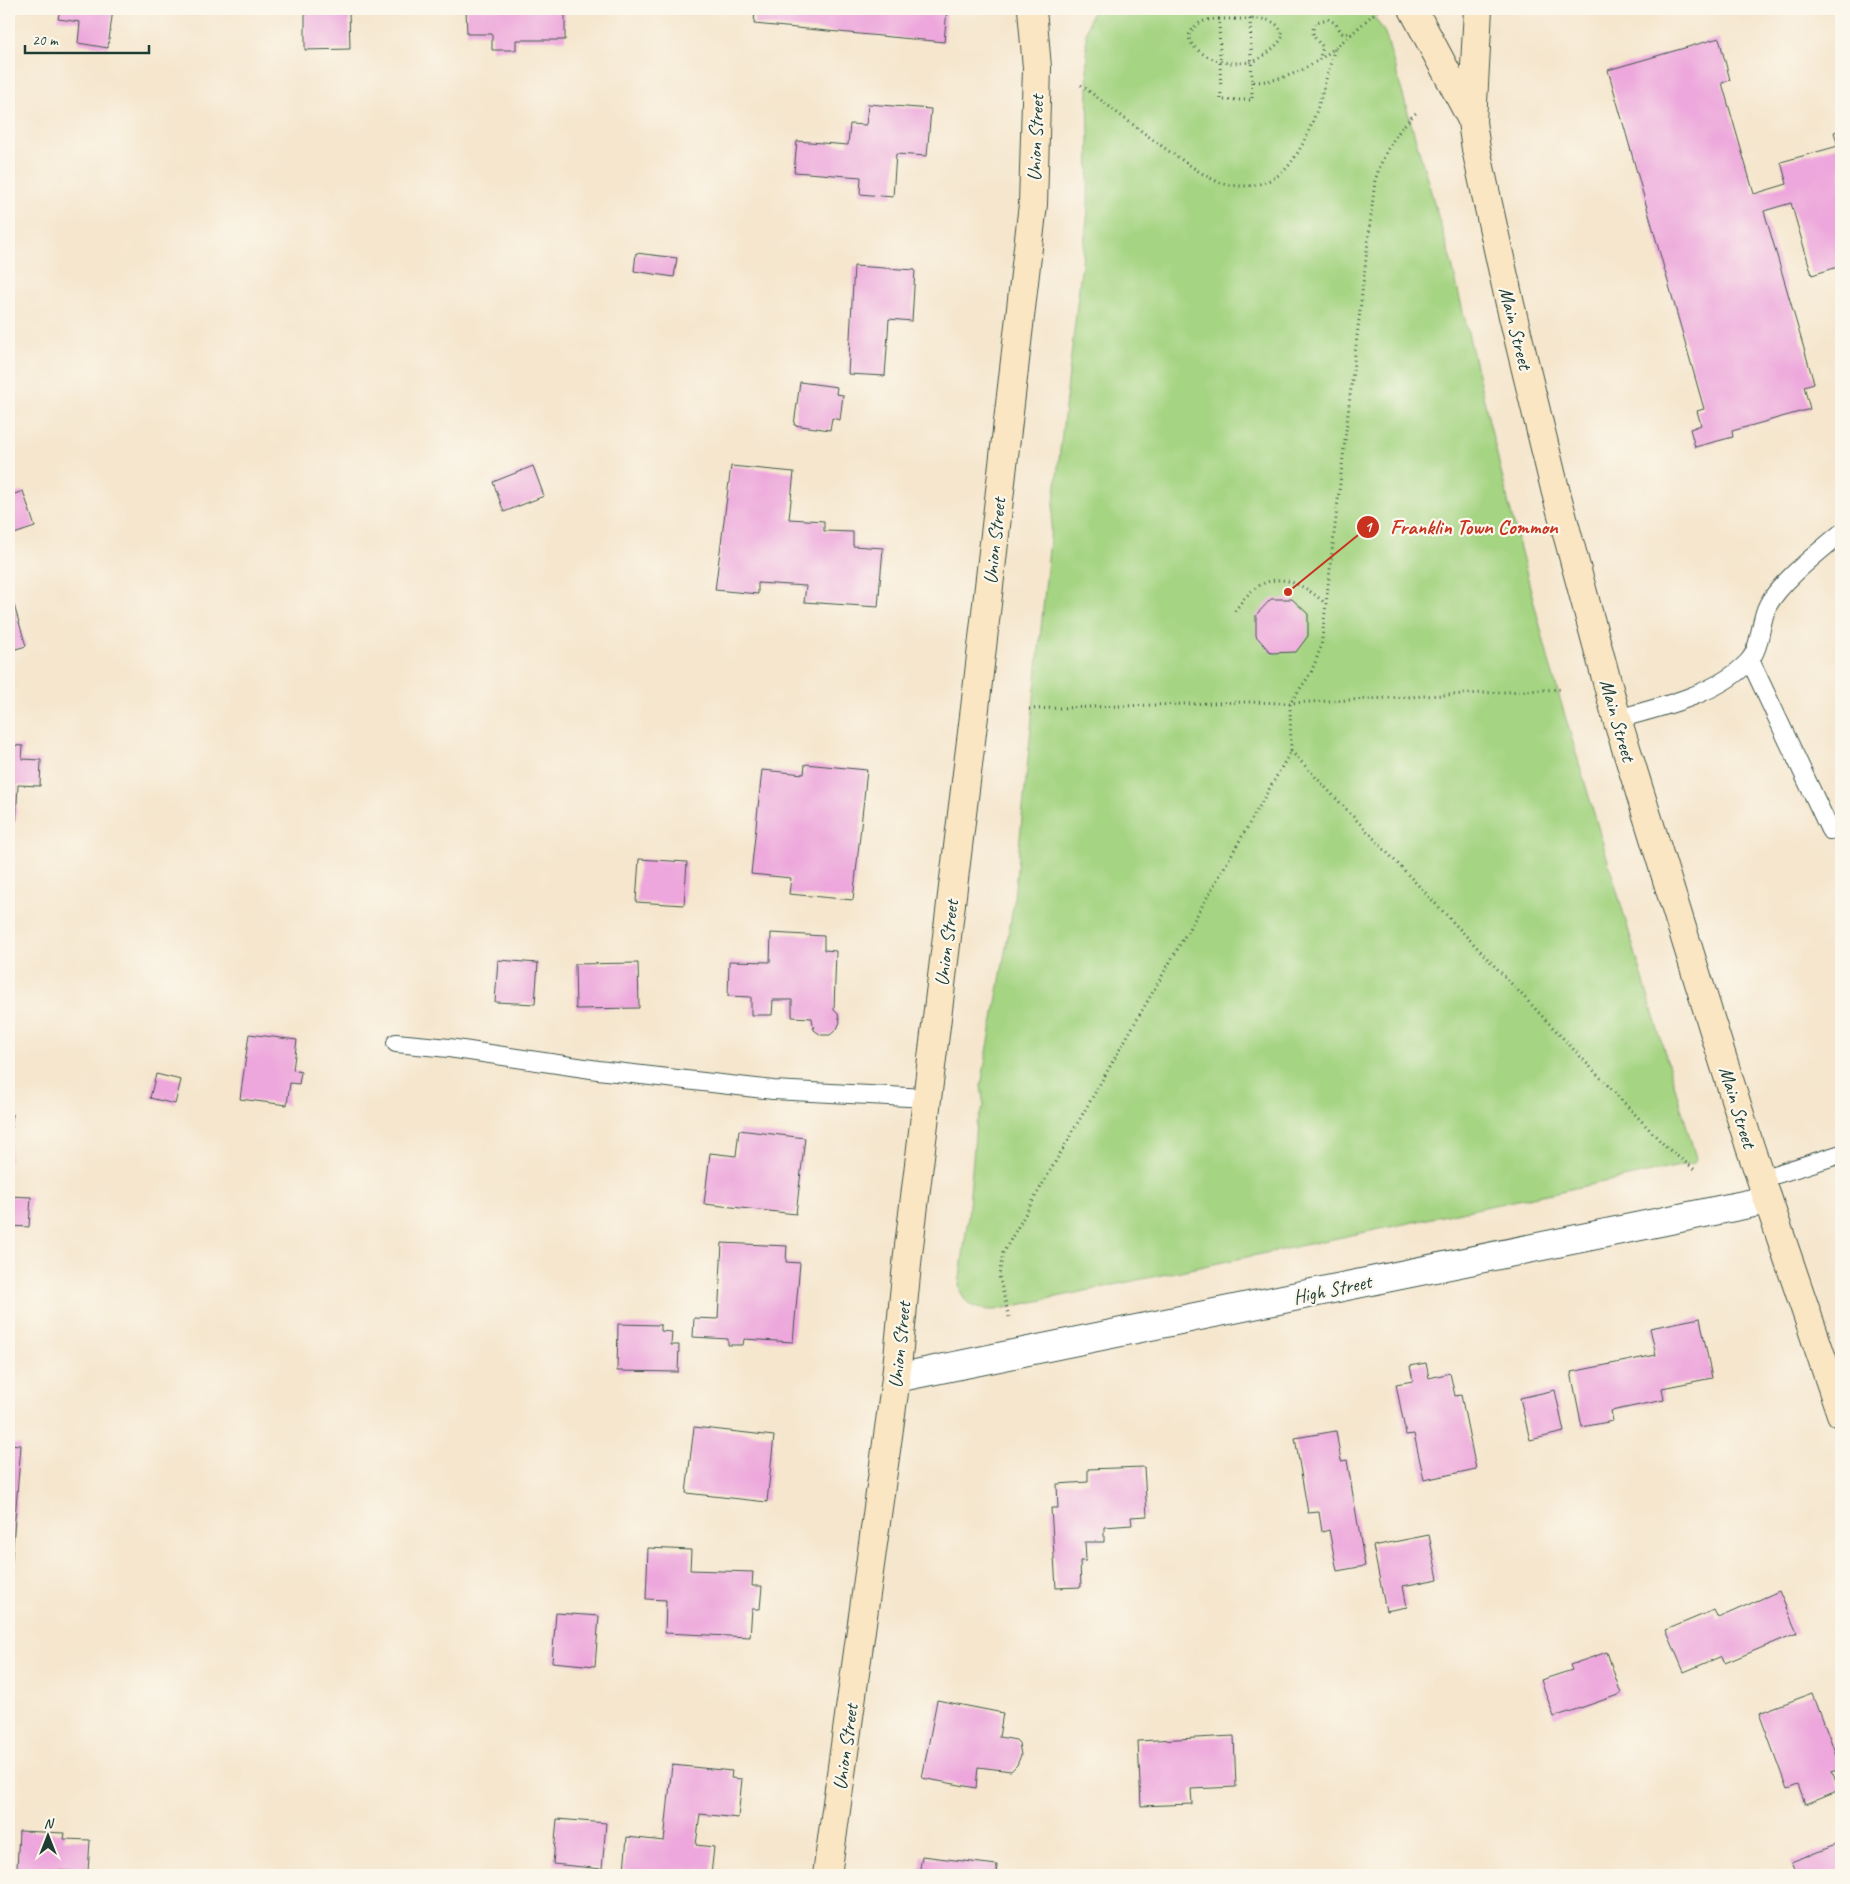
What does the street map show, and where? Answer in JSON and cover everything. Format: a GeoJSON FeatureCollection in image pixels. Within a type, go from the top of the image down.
{"type":"FeatureCollection","features":[{"type":"Feature","properties":{"kind":"main road","name":"Union Street"},"geometry":{"type":"LineString","coordinates":[[827,1875],[896,1378],[908,1254],[975,708],[1033,204],[1037,68],[1032,9]]}},
{"type":"Feature","properties":{"kind":"main road"},"geometry":{"type":"LineString","coordinates":[[1413,9],[1472,122]]}},
{"type":"Feature","properties":{"kind":"main road","name":"Main Street"},"geometry":{"type":"LineString","coordinates":[[1478,9],[1472,122],[1484,188],[1510,304],[1555,489],[1617,719],[1765,1189],[1841,1414]]}},
{"type":"Feature","properties":{"kind":"street","name":"High Street"},"geometry":{"type":"LineString","coordinates":[[896,1378],[1765,1189]]}},
{"type":"Feature","properties":{"kind":"lane"},"geometry":{"type":"LineString","coordinates":[[1617,719],[1661,707],[1702,691],[1722,682],[1750,660],[1761,631],[1763,617],[1777,591],[1841,533]]}},
{"type":"Feature","properties":{"kind":"lane"},"geometry":{"type":"LineString","coordinates":[[1750,660],[1830,830]]}},
{"type":"Feature","properties":{"kind":"lane"},"geometry":{"type":"LineString","coordinates":[[396,1043],[449,1048],[598,1070],[764,1089],[927,1098]]}},
{"type":"Feature","properties":{"kind":"lane"},"geometry":{"type":"LineString","coordinates":[[1765,1189],[1841,1154]]}},
{"type":"Feature","properties":{"kind":"path"},"geometry":{"type":"LineString","coordinates":[[1234,9],[1235,19]]}},
{"type":"Feature","properties":{"kind":"path"},"geometry":{"type":"LineString","coordinates":[[1252,82],[1284,78],[1319,60],[1336,48],[1378,10]]}},
{"type":"Feature","properties":{"kind":"path"},"geometry":{"type":"LineString","coordinates":[[1219,19],[1221,100],[1252,100],[1250,19]]}},
{"type":"Feature","properties":{"kind":"path"},"geometry":{"type":"LineString","coordinates":[[1235,19],[1271,21],[1279,27],[1283,36],[1270,51],[1252,62],[1220,62],[1196,48],[1188,38],[1192,29],[1200,22],[1235,19]]}},
{"type":"Feature","properties":{"kind":"path"},"geometry":{"type":"LineString","coordinates":[[1319,60],[1323,47],[1314,39],[1312,34],[1316,22],[1328,19],[1336,23],[1342,33],[1352,34]]}},
{"type":"Feature","properties":{"kind":"path"},"geometry":{"type":"LineString","coordinates":[[1081,85],[1135,127],[1201,172],[1219,182],[1231,185],[1257,185],[1272,180],[1281,174],[1300,149],[1316,112],[1336,48]]}},
{"type":"Feature","properties":{"kind":"path"},"geometry":{"type":"LineString","coordinates":[[1009,1317],[999,1276],[1003,1253],[1291,751],[1290,703],[1311,674],[1321,647],[1376,181],[1383,158],[1395,136],[1417,112]]}},
{"type":"Feature","properties":{"kind":"path"},"geometry":{"type":"LineString","coordinates":[[1235,611],[1250,592],[1267,583],[1281,579],[1305,587],[1325,603]]}},
{"type":"Feature","properties":{"kind":"path"},"geometry":{"type":"LineString","coordinates":[[1029,709],[1246,702],[1290,703],[1562,689]]}},
{"type":"Feature","properties":{"kind":"path"},"geometry":{"type":"LineString","coordinates":[[1291,751],[1667,1148],[1694,1169]]}},
{"type":"Feature","properties":{"kind":"green space"},"geometry":{"type":"Polygon","coordinates":[[[1094,9],[1369,9],[1385,33],[1451,261],[1509,505],[1550,665],[1696,1158],[1693,1163],[1675,1167],[988,1310],[977,1308],[967,1302],[959,1286],[968,1217],[976,1123],[984,1106],[981,1086],[1013,908],[1052,519],[1088,211],[1089,133],[1086,32],[1094,9]]]}},
{"type":"Feature","properties":{"kind":"building"},"geometry":{"type":"Polygon","coordinates":[[[60,9],[113,9],[108,48],[78,43],[80,22],[58,19],[60,9]]]}},
{"type":"Feature","properties":{"kind":"building"},"geometry":{"type":"Polygon","coordinates":[[[305,9],[349,9],[350,49],[305,50],[305,9]]]}},
{"type":"Feature","properties":{"kind":"building"},"geometry":{"type":"Polygon","coordinates":[[[466,9],[565,9],[565,40],[516,40],[516,50],[492,50],[492,34],[467,34],[466,9]]]}},
{"type":"Feature","properties":{"kind":"building"},"geometry":{"type":"Polygon","coordinates":[[[755,9],[947,9],[944,42],[754,24],[755,9]]]}},
{"type":"Feature","properties":{"kind":"building"},"geometry":{"type":"Polygon","coordinates":[[[1719,38],[1730,80],[1722,83],[1754,194],[1787,184],[1781,162],[1838,146],[1834,132],[1841,130],[1841,266],[1812,275],[1791,203],[1764,211],[1814,383],[1804,386],[1810,409],[1732,431],[1733,437],[1695,447],[1690,429],[1701,425],[1697,411],[1704,409],[1608,70],[1719,38]]]}},
{"type":"Feature","properties":{"kind":"building"},"geometry":{"type":"Polygon","coordinates":[[[868,104],[931,109],[927,156],[896,154],[893,197],[860,194],[861,177],[794,172],[797,141],[848,145],[850,124],[866,125],[868,104]]]}},
{"type":"Feature","properties":{"kind":"building"},"geometry":{"type":"Polygon","coordinates":[[[636,253],[677,258],[674,277],[634,271],[636,253]]]}},
{"type":"Feature","properties":{"kind":"building"},"geometry":{"type":"Polygon","coordinates":[[[854,266],[915,270],[912,321],[889,319],[885,376],[848,374],[854,266]]]}},
{"type":"Feature","properties":{"kind":"building"},"geometry":{"type":"Polygon","coordinates":[[[800,382],[837,387],[836,394],[843,395],[840,420],[832,418],[830,430],[794,425],[800,382]]]}},
{"type":"Feature","properties":{"kind":"building"},"geometry":{"type":"Polygon","coordinates":[[[533,466],[544,496],[504,512],[493,482],[533,466]]]}},
{"type":"Feature","properties":{"kind":"building"},"geometry":{"type":"Polygon","coordinates":[[[731,466],[794,472],[789,519],[824,521],[824,531],[853,532],[853,546],[883,548],[878,607],[804,602],[806,586],[758,583],[758,594],[715,590],[731,466]]]}},
{"type":"Feature","properties":{"kind":"building"},"geometry":{"type":"Polygon","coordinates":[[[23,491],[35,527],[11,535],[9,530],[9,496],[23,491]]]}},
{"type":"Feature","properties":{"kind":"building"},"geometry":{"type":"Polygon","coordinates":[[[9,588],[26,646],[9,651],[9,588]]]}},
{"type":"Feature","properties":{"kind":"building"},"geometry":{"type":"Polygon","coordinates":[[[1271,599],[1292,599],[1308,614],[1308,636],[1296,652],[1271,653],[1256,636],[1256,615],[1271,599]]]}},
{"type":"Feature","properties":{"kind":"building"},"geometry":{"type":"Polygon","coordinates":[[[9,745],[23,746],[22,759],[41,760],[40,786],[18,785],[16,821],[9,820],[9,745]]]}},
{"type":"Feature","properties":{"kind":"building"},"geometry":{"type":"Polygon","coordinates":[[[805,764],[867,770],[853,900],[789,894],[791,878],[751,874],[762,770],[804,774],[805,764]]]}},
{"type":"Feature","properties":{"kind":"building"},"geometry":{"type":"Polygon","coordinates":[[[639,859],[687,862],[684,905],[636,902],[639,859]]]}},
{"type":"Feature","properties":{"kind":"building"},"geometry":{"type":"Polygon","coordinates":[[[771,933],[824,936],[824,950],[836,951],[834,1010],[838,1014],[840,1022],[837,1029],[830,1035],[821,1035],[814,1030],[812,1018],[792,1017],[792,1000],[773,1000],[772,1015],[751,1015],[751,997],[728,996],[729,961],[770,962],[771,933]]]}},
{"type":"Feature","properties":{"kind":"building"},"geometry":{"type":"Polygon","coordinates":[[[498,960],[538,963],[535,1004],[495,1002],[498,960]]]}},
{"type":"Feature","properties":{"kind":"building"},"geometry":{"type":"Polygon","coordinates":[[[638,963],[639,1008],[576,1009],[575,964],[638,963]]]}},
{"type":"Feature","properties":{"kind":"building"},"geometry":{"type":"Polygon","coordinates":[[[249,1034],[297,1040],[293,1070],[301,1072],[299,1084],[290,1083],[287,1105],[240,1099],[249,1034]]]}},
{"type":"Feature","properties":{"kind":"building"},"geometry":{"type":"Polygon","coordinates":[[[156,1074],[181,1080],[175,1104],[150,1098],[156,1074]]]}},
{"type":"Feature","properties":{"kind":"building"},"geometry":{"type":"Polygon","coordinates":[[[9,1114],[12,1114],[10,1163],[9,1163],[9,1114]]]}},
{"type":"Feature","properties":{"kind":"building"},"geometry":{"type":"Polygon","coordinates":[[[739,1130],[805,1138],[796,1214],[704,1204],[710,1153],[736,1156],[739,1130]]]}},
{"type":"Feature","properties":{"kind":"building"},"geometry":{"type":"Polygon","coordinates":[[[9,1196],[31,1197],[29,1227],[9,1226],[9,1196]]]}},
{"type":"Feature","properties":{"kind":"building"},"geometry":{"type":"Polygon","coordinates":[[[722,1243],[787,1246],[786,1262],[800,1263],[793,1342],[744,1339],[743,1345],[728,1345],[728,1339],[693,1337],[694,1318],[718,1319],[722,1243]]]}},
{"type":"Feature","properties":{"kind":"building"},"geometry":{"type":"Polygon","coordinates":[[[1700,1318],[1712,1378],[1662,1388],[1664,1400],[1611,1411],[1613,1421],[1582,1427],[1571,1372],[1656,1355],[1650,1328],[1700,1318]]]}},
{"type":"Feature","properties":{"kind":"building"},"geometry":{"type":"Polygon","coordinates":[[[618,1324],[661,1325],[661,1331],[672,1332],[671,1345],[679,1345],[678,1372],[617,1371],[618,1324]]]}},
{"type":"Feature","properties":{"kind":"building"},"geometry":{"type":"Polygon","coordinates":[[[1426,1363],[1429,1378],[1450,1373],[1455,1396],[1461,1395],[1476,1469],[1424,1480],[1414,1434],[1406,1435],[1396,1384],[1413,1381],[1410,1366],[1426,1363]]]}},
{"type":"Feature","properties":{"kind":"building"},"geometry":{"type":"Polygon","coordinates":[[[1555,1390],[1564,1432],[1530,1440],[1520,1398],[1555,1390]]]}},
{"type":"Feature","properties":{"kind":"building"},"geometry":{"type":"Polygon","coordinates":[[[694,1427],[774,1436],[767,1502],[686,1493],[694,1427]]]}},
{"type":"Feature","properties":{"kind":"building"},"geometry":{"type":"Polygon","coordinates":[[[1336,1431],[1341,1461],[1347,1460],[1365,1566],[1337,1571],[1329,1530],[1322,1532],[1319,1512],[1308,1513],[1295,1438],[1336,1431]]]}},
{"type":"Feature","properties":{"kind":"building"},"geometry":{"type":"Polygon","coordinates":[[[9,1444],[21,1445],[11,1569],[9,1569],[9,1444]]]}},
{"type":"Feature","properties":{"kind":"building"},"geometry":{"type":"Polygon","coordinates":[[[1144,1467],[1147,1516],[1131,1517],[1132,1525],[1104,1527],[1104,1542],[1085,1542],[1086,1561],[1080,1561],[1081,1587],[1056,1588],[1051,1508],[1058,1508],[1057,1484],[1088,1482],[1088,1469],[1144,1467]]]}},
{"type":"Feature","properties":{"kind":"building"},"geometry":{"type":"Polygon","coordinates":[[[1429,1535],[1438,1579],[1403,1586],[1407,1607],[1386,1611],[1373,1546],[1429,1535]]]}},
{"type":"Feature","properties":{"kind":"building"},"geometry":{"type":"Polygon","coordinates":[[[648,1548],[691,1550],[690,1570],[753,1572],[752,1586],[762,1586],[760,1609],[752,1609],[750,1637],[665,1633],[666,1600],[646,1599],[648,1548]]]}},
{"type":"Feature","properties":{"kind":"building"},"geometry":{"type":"Polygon","coordinates":[[[1779,1591],[1797,1633],[1725,1663],[1722,1656],[1684,1672],[1666,1630],[1714,1610],[1718,1618],[1779,1591]]]}},
{"type":"Feature","properties":{"kind":"building"},"geometry":{"type":"Polygon","coordinates":[[[556,1613],[599,1616],[595,1666],[552,1662],[556,1613]]]}},
{"type":"Feature","properties":{"kind":"building"},"geometry":{"type":"Polygon","coordinates":[[[1607,1652],[1621,1694],[1554,1717],[1541,1680],[1572,1670],[1570,1665],[1607,1652]]]}},
{"type":"Feature","properties":{"kind":"building"},"geometry":{"type":"Polygon","coordinates":[[[1813,1693],[1841,1768],[1832,1771],[1839,1790],[1805,1804],[1798,1785],[1787,1789],[1759,1713],[1813,1693]]]}},
{"type":"Feature","properties":{"kind":"building"},"geometry":{"type":"Polygon","coordinates":[[[937,1700],[1003,1713],[999,1737],[1016,1740],[1019,1743],[1021,1755],[1017,1765],[1011,1771],[978,1767],[976,1788],[922,1778],[937,1700]]]}},
{"type":"Feature","properties":{"kind":"building"},"geometry":{"type":"Polygon","coordinates":[[[1234,1736],[1236,1787],[1191,1789],[1192,1804],[1141,1806],[1138,1741],[1234,1736]]]}},
{"type":"Feature","properties":{"kind":"building"},"geometry":{"type":"Polygon","coordinates":[[[672,1765],[732,1771],[731,1778],[742,1779],[738,1818],[700,1814],[696,1845],[714,1847],[711,1875],[667,1875],[624,1870],[627,1837],[664,1841],[672,1765]]]}},
{"type":"Feature","properties":{"kind":"building"},"geometry":{"type":"Polygon","coordinates":[[[557,1819],[606,1823],[602,1869],[553,1864],[557,1819]]]}},
{"type":"Feature","properties":{"kind":"building"},"geometry":{"type":"Polygon","coordinates":[[[19,1831],[65,1833],[64,1839],[90,1840],[88,1872],[17,1869],[19,1831]]]}},
{"type":"Feature","properties":{"kind":"building"},"geometry":{"type":"Polygon","coordinates":[[[1841,1843],[1841,1875],[1797,1875],[1791,1862],[1841,1843]]]}},
{"type":"Feature","properties":{"kind":"building"},"geometry":{"type":"Polygon","coordinates":[[[922,1856],[997,1865],[996,1875],[919,1875],[922,1856]]]}},
{"type":"Feature","properties":{"kind":"place","name":"Franklin Town Common"},"geometry":{"type":"Point","coordinates":[1288,592]}}]}
